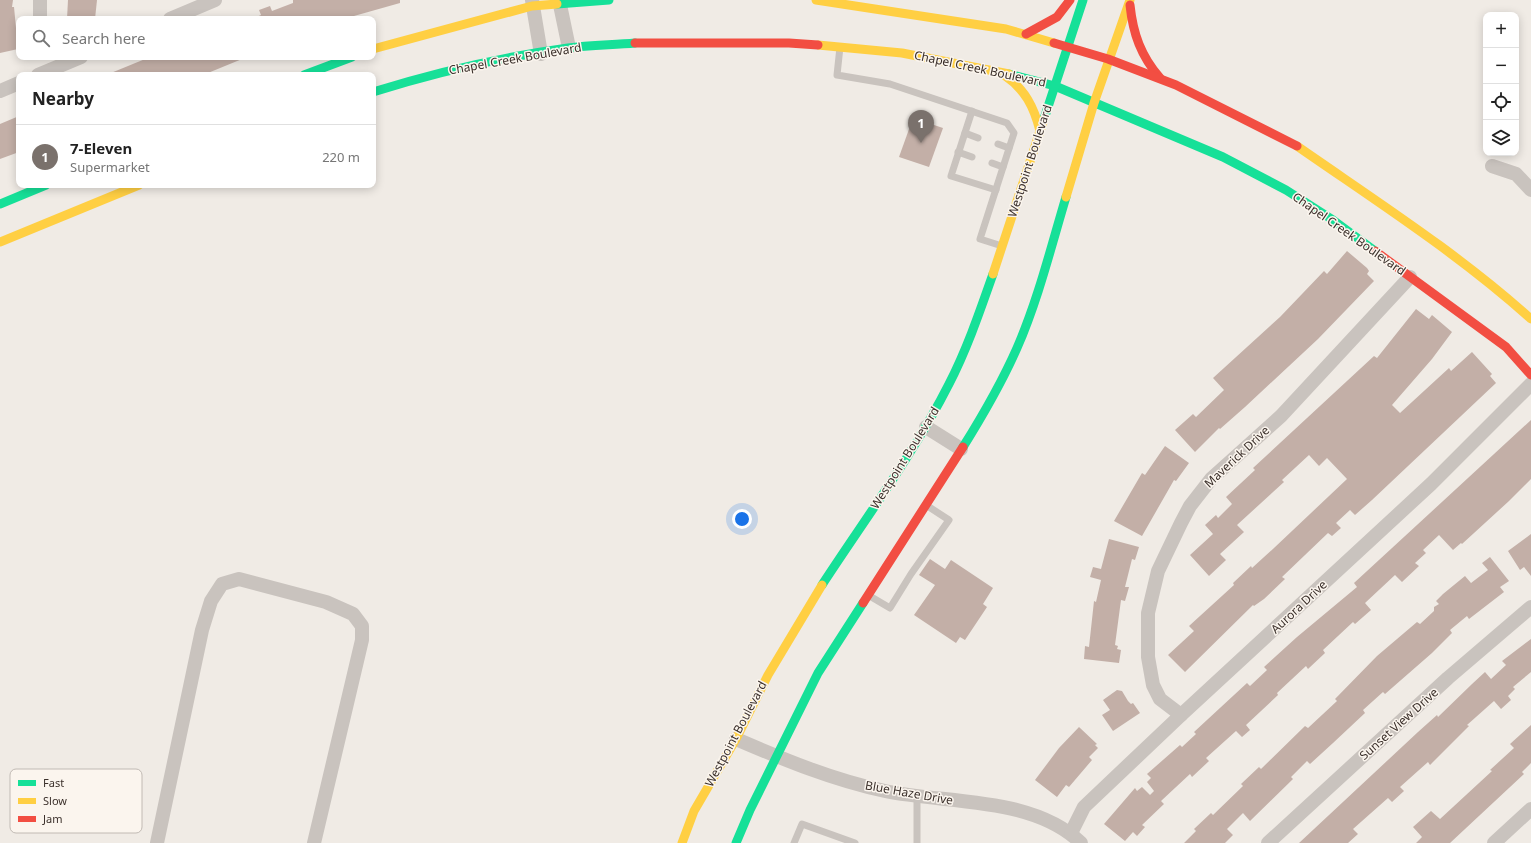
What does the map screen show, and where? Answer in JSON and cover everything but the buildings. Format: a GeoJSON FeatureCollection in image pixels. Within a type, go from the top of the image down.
{"type":"FeatureCollection","features":[{"type":"Feature","properties":{"kind":"main road"},"geometry":{"type":"LineString","coordinates":[[376,48],[532,3],[609,0]]}},
{"type":"Feature","properties":{"kind":"main road"},"geometry":{"type":"LineString","coordinates":[[816,0],[916,14],[962,23],[1006,29],[1108,59],[1160,79],[1270,130],[1290,141],[1439,245],[1509,299],[1531,319]]}},
{"type":"Feature","properties":{"kind":"main road"},"geometry":{"type":"LineString","coordinates":[[1026,34],[1057,17],[1070,0]]}},
{"type":"Feature","properties":{"kind":"main road","name":"Westpoint Boulevard"},"geometry":{"type":"LineString","coordinates":[[682,843],[694,811],[736,739],[768,675],[806,610],[926,427],[950,383],[972,332],[1003,246],[1083,0]]}},
{"type":"Feature","properties":{"kind":"main road"},"geometry":{"type":"LineString","coordinates":[[736,843],[776,755],[818,673],[985,412],[1017,348],[1034,302],[1108,59],[1130,1]]}},
{"type":"Feature","properties":{"kind":"main road"},"geometry":{"type":"LineString","coordinates":[[1130,1],[1131,22],[1137,43],[1147,64],[1160,79]]}},
{"type":"Feature","properties":{"kind":"main road","name":"Chapel Creek Boulevard"},"geometry":{"type":"LineString","coordinates":[[376,91],[430,74],[496,60],[541,54],[569,48],[654,42],[789,44],[902,52],[1000,72],[1055,86],[1223,157],[1286,190],[1333,220],[1506,348],[1531,375]]}},
{"type":"Feature","properties":{"kind":"main road"},"geometry":{"type":"LineString","coordinates":[[312,72],[344,60]]}},
{"type":"Feature","properties":{"kind":"main road"},"geometry":{"type":"LineString","coordinates":[[1000,72],[1015,81],[1027,96],[1036,112],[1040,131]]}},
{"type":"Feature","properties":{"kind":"main road"},"geometry":{"type":"LineString","coordinates":[[0,204],[39,188]]}},
{"type":"Feature","properties":{"kind":"main road"},"geometry":{"type":"LineString","coordinates":[[0,242],[132,188]]}},
{"type":"Feature","properties":{"kind":"street"},"geometry":{"type":"LineString","coordinates":[[40,0],[40,16]]}},
{"type":"Feature","properties":{"kind":"street"},"geometry":{"type":"LineString","coordinates":[[177,16],[215,0]]}},
{"type":"Feature","properties":{"kind":"street"},"geometry":{"type":"LineString","coordinates":[[559,2],[569,48]]}},
{"type":"Feature","properties":{"kind":"street"},"geometry":{"type":"LineString","coordinates":[[532,3],[541,54]]}},
{"type":"Feature","properties":{"kind":"street"},"geometry":{"type":"LineString","coordinates":[[44,68],[71,60]]}},
{"type":"Feature","properties":{"kind":"street"},"geometry":{"type":"LineString","coordinates":[[0,91],[16,84]]}},
{"type":"Feature","properties":{"kind":"street"},"geometry":{"type":"LineString","coordinates":[[1492,166],[1516,174],[1531,190]]}},
{"type":"Feature","properties":{"kind":"street","name":"Maverick Drive"},"geometry":{"type":"LineString","coordinates":[[1182,715],[1160,699],[1153,685],[1148,657],[1148,614],[1158,571],[1184,517],[1190,506],[1211,479],[1281,416],[1410,277]]}},
{"type":"Feature","properties":{"kind":"street","name":"Aurora Drive"},"geometry":{"type":"LineString","coordinates":[[1069,838],[1084,808],[1431,484],[1531,384]]}},
{"type":"Feature","properties":{"kind":"street"},"geometry":{"type":"LineString","coordinates":[[926,427],[961,450]]}},
{"type":"Feature","properties":{"kind":"street"},"geometry":{"type":"LineString","coordinates":[[157,843],[202,630],[211,601],[222,584],[239,579],[326,602],[353,614],[362,626],[362,640],[314,843]]}},
{"type":"Feature","properties":{"kind":"street","name":"Sunset View Drive"},"geometry":{"type":"LineString","coordinates":[[1268,843],[1448,678],[1531,607]]}},
{"type":"Feature","properties":{"kind":"street","name":"Blue Haze Drive"},"geometry":{"type":"LineString","coordinates":[[736,739],[828,777],[886,791],[1009,808],[1032,814],[1054,823],[1069,838],[1082,843]]}},
{"type":"Feature","properties":{"kind":"street"},"geometry":{"type":"LineString","coordinates":[[1494,843],[1531,808]]}},
{"type":"Feature","properties":{"kind":"lane"},"geometry":{"type":"LineString","coordinates":[[840,47],[837,76],[890,84],[1007,123],[1014,133],[980,239],[1003,246]]}},
{"type":"Feature","properties":{"kind":"lane"},"geometry":{"type":"LineString","coordinates":[[972,111],[951,176],[996,190]]}},
{"type":"Feature","properties":{"kind":"lane"},"geometry":{"type":"LineString","coordinates":[[965,133],[978,138]]}},
{"type":"Feature","properties":{"kind":"lane"},"geometry":{"type":"LineString","coordinates":[[998,144],[1009,148]]}},
{"type":"Feature","properties":{"kind":"lane"},"geometry":{"type":"LineString","coordinates":[[958,152],[972,157]]}},
{"type":"Feature","properties":{"kind":"lane"},"geometry":{"type":"LineString","coordinates":[[992,163],[1003,167]]}},
{"type":"Feature","properties":{"kind":"lane"},"geometry":{"type":"LineString","coordinates":[[868,595],[890,608],[911,574],[949,520],[925,505]]}},
{"type":"Feature","properties":{"kind":"lane"},"geometry":{"type":"LineString","coordinates":[[917,795],[917,843]]}},
{"type":"Feature","properties":{"kind":"lane"},"geometry":{"type":"LineString","coordinates":[[794,843],[802,824],[855,843]]}},
{"type":"Feature","properties":{"kind":"traffic: fast"},"geometry":{"type":"LineString","coordinates":[[557,4],[609,0]]}},
{"type":"Feature","properties":{"kind":"traffic: fast"},"geometry":{"type":"LineString","coordinates":[[1044,119],[1083,0]]}},
{"type":"Feature","properties":{"kind":"traffic: fast"},"geometry":{"type":"LineString","coordinates":[[376,91],[445,72],[519,56],[576,47],[635,43]]}},
{"type":"Feature","properties":{"kind":"traffic: fast"},"geometry":{"type":"LineString","coordinates":[[312,72],[344,60]]}},
{"type":"Feature","properties":{"kind":"traffic: fast"},"geometry":{"type":"LineString","coordinates":[[1009,74],[1055,86],[1223,157],[1286,190],[1333,220],[1375,251]]}},
{"type":"Feature","properties":{"kind":"traffic: fast"},"geometry":{"type":"LineString","coordinates":[[0,204],[39,188]]}},
{"type":"Feature","properties":{"kind":"traffic: fast"},"geometry":{"type":"LineString","coordinates":[[963,447],[999,386],[1025,330],[1044,273],[1066,197]]}},
{"type":"Feature","properties":{"kind":"traffic: fast"},"geometry":{"type":"LineString","coordinates":[[822,585],[888,486],[935,410],[962,357],[993,274]]}},
{"type":"Feature","properties":{"kind":"traffic: fast"},"geometry":{"type":"LineString","coordinates":[[736,843],[750,810],[818,673],[863,603]]}},
{"type":"Feature","properties":{"kind":"traffic: slow"},"geometry":{"type":"LineString","coordinates":[[816,0],[1006,29],[1054,43]]}},
{"type":"Feature","properties":{"kind":"traffic: slow"},"geometry":{"type":"LineString","coordinates":[[1066,197],[1094,103],[1130,0]]}},
{"type":"Feature","properties":{"kind":"traffic: slow"},"geometry":{"type":"LineString","coordinates":[[376,48],[532,6],[557,4]]}},
{"type":"Feature","properties":{"kind":"traffic: slow"},"geometry":{"type":"LineString","coordinates":[[818,45],[902,53],[1009,74]]}},
{"type":"Feature","properties":{"kind":"traffic: slow"},"geometry":{"type":"LineString","coordinates":[[1004,75],[1018,86],[1028,99],[1032,106],[1040,131]]}},
{"type":"Feature","properties":{"kind":"traffic: slow"},"geometry":{"type":"LineString","coordinates":[[993,274],[1044,119]]}},
{"type":"Feature","properties":{"kind":"traffic: slow"},"geometry":{"type":"LineString","coordinates":[[1297,146],[1446,250],[1504,295],[1531,319]]}},
{"type":"Feature","properties":{"kind":"traffic: slow"},"geometry":{"type":"LineString","coordinates":[[0,242],[132,188]]}},
{"type":"Feature","properties":{"kind":"traffic: slow"},"geometry":{"type":"LineString","coordinates":[[682,843],[694,811],[736,739],[768,675],[822,585]]}},
{"type":"Feature","properties":{"kind":"traffic: jam"},"geometry":{"type":"LineString","coordinates":[[1026,34],[1057,17],[1070,0]]}},
{"type":"Feature","properties":{"kind":"traffic: jam"},"geometry":{"type":"LineString","coordinates":[[1130,5],[1133,26],[1139,44],[1153,70],[1160,78]]}},
{"type":"Feature","properties":{"kind":"traffic: jam"},"geometry":{"type":"LineString","coordinates":[[635,43],[789,43],[818,45]]}},
{"type":"Feature","properties":{"kind":"traffic: jam"},"geometry":{"type":"LineString","coordinates":[[1054,43],[1108,59],[1176,85],[1297,146]]}},
{"type":"Feature","properties":{"kind":"traffic: jam"},"geometry":{"type":"LineString","coordinates":[[1375,251],[1506,347],[1531,375]]}},
{"type":"Feature","properties":{"kind":"traffic: jam"},"geometry":{"type":"LineString","coordinates":[[863,603],[963,447]]}},
{"type":"Feature","properties":{"kind":"place","name":"7-Eleven"},"geometry":{"type":"Point","coordinates":[921,143]}}]}
